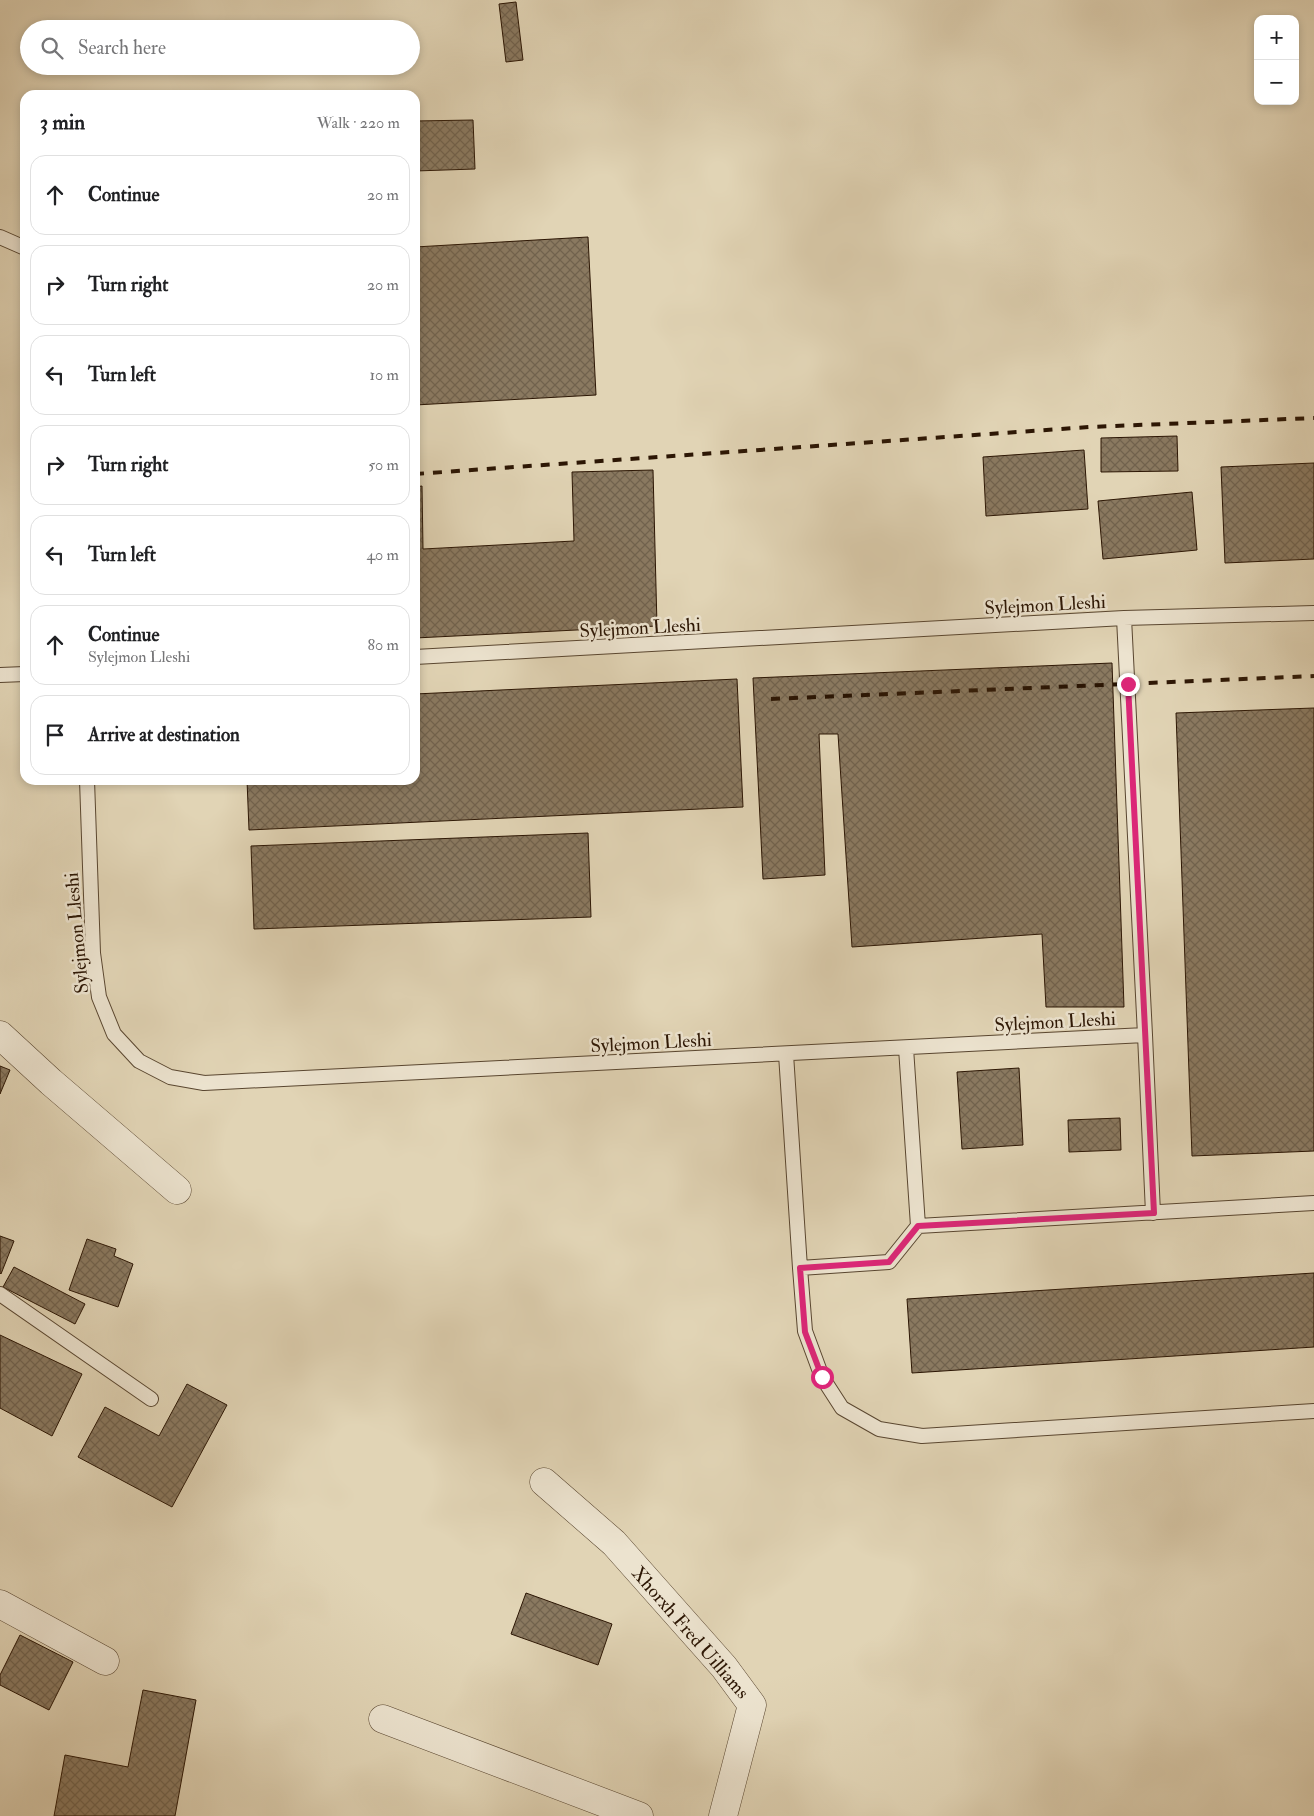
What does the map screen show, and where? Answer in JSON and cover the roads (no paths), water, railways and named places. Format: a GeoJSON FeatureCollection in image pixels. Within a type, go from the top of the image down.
{"type":"FeatureCollection","features":[{"type":"Feature","properties":{"kind":"street"},"geometry":{"type":"LineString","coordinates":[[0,1035],[51,1082],[177,1190]]}},
{"type":"Feature","properties":{"kind":"street","name":"Xhorxh Fred Uilliams"},"geometry":{"type":"LineString","coordinates":[[544,1482],[614,1543],[724,1667],[752,1705],[723,1816]]}},
{"type":"Feature","properties":{"kind":"street"},"geometry":{"type":"LineString","coordinates":[[0,1604],[105,1661]]}},
{"type":"Feature","properties":{"kind":"street"},"geometry":{"type":"LineString","coordinates":[[383,1719],[639,1816]]}},
{"type":"Feature","properties":{"kind":"lane"},"geometry":{"type":"LineString","coordinates":[[0,237],[20,246]]}},
{"type":"Feature","properties":{"kind":"lane"},"geometry":{"type":"LineString","coordinates":[[1124,618],[1314,613]]}},
{"type":"Feature","properties":{"kind":"lane","name":"Sylejmon Lleshi"},"geometry":{"type":"LineString","coordinates":[[87,785],[93,953],[99,997],[114,1034],[139,1061],[170,1077],[204,1083],[1145,1035],[1124,618],[420,658]]}},
{"type":"Feature","properties":{"kind":"lane"},"geometry":{"type":"LineString","coordinates":[[0,675],[20,674]]}},
{"type":"Feature","properties":{"kind":"lane"},"geometry":{"type":"LineString","coordinates":[[1145,1035],[1154,1213]]}},
{"type":"Feature","properties":{"kind":"lane"},"geometry":{"type":"LineString","coordinates":[[800,1268],[889,1262],[918,1226],[906,1048]]}},
{"type":"Feature","properties":{"kind":"lane"},"geometry":{"type":"LineString","coordinates":[[786,1054],[805,1332],[822,1377],[842,1408],[878,1429],[922,1436],[1314,1411]]}},
{"type":"Feature","properties":{"kind":"lane"},"geometry":{"type":"LineString","coordinates":[[918,1226],[1314,1203]]}},
{"type":"Feature","properties":{"kind":"lane"},"geometry":{"type":"LineString","coordinates":[[0,1294],[151,1399]]}},
{"type":"Feature","properties":{"kind":"railway"},"geometry":{"type":"LineString","coordinates":[[420,474],[1089,427],[1314,418]]}},
{"type":"Feature","properties":{"kind":"railway"},"geometry":{"type":"LineString","coordinates":[[771,699],[1314,676]]}}]}
